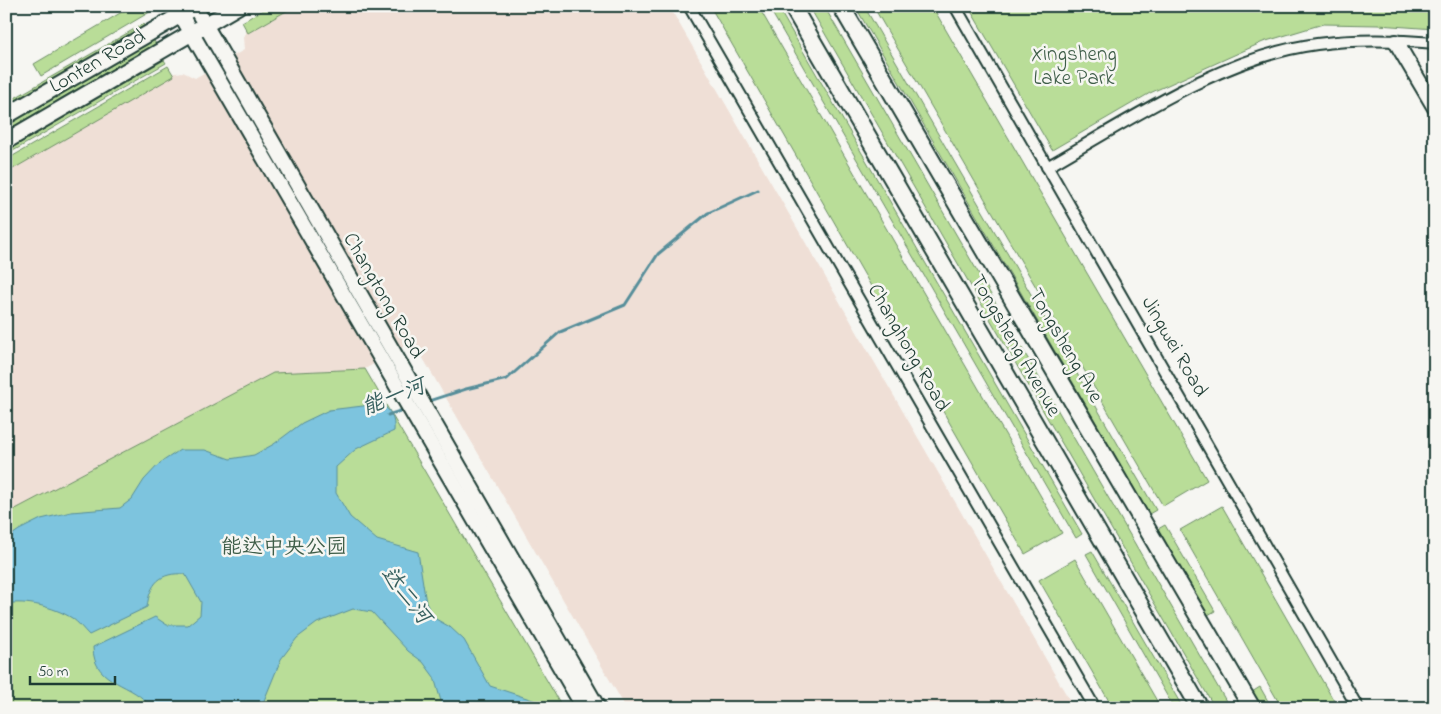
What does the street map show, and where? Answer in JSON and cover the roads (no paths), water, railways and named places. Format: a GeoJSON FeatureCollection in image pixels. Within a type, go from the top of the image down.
{"type":"FeatureCollection","features":[{"type":"Feature","properties":{"kind":"main road","name":"Lonten Road"},"geometry":{"type":"LineString","coordinates":[[6,141],[238,6]]}},
{"type":"Feature","properties":{"kind":"main road","name":"Tongsheng Avenue"},"geometry":{"type":"LineString","coordinates":[[792,6],[1200,708]]}},
{"type":"Feature","properties":{"kind":"main road","name":"Tongsheng Ave"},"geometry":{"type":"LineString","coordinates":[[841,6],[1252,708]]}},
{"type":"Feature","properties":{"kind":"main road","name":"Lonten Road"},"geometry":{"type":"LineString","coordinates":[[6,116],[195,7]]}},
{"type":"Feature","properties":{"kind":"street","name":"Changhong Road"},"geometry":{"type":"LineString","coordinates":[[689,6],[1095,708]]}},
{"type":"Feature","properties":{"kind":"street","name":"Jingwei Road"},"geometry":{"type":"LineString","coordinates":[[955,6],[1358,708]]}},
{"type":"Feature","properties":{"kind":"street","name":"Changtong Road"},"geometry":{"type":"LineString","coordinates":[[195,7],[199,28],[584,708]]}},
{"type":"Feature","properties":{"kind":"street","name":"Changtong Road"},"geometry":{"type":"LineString","coordinates":[[181,15],[199,28],[598,708]]}},
{"type":"Feature","properties":{"kind":"street"},"geometry":{"type":"LineString","coordinates":[[1396,42],[1435,108]]}},
{"type":"Feature","properties":{"kind":"street"},"geometry":{"type":"LineString","coordinates":[[1048,167],[1168,97],[1258,59],[1316,44],[1435,43]]}},
{"type":"Feature","properties":{"kind":"water","name":"达二河"},"geometry":{"type":"Polygon","coordinates":[[[380,404],[392,415],[394,431],[356,449],[336,467],[336,493],[350,517],[377,540],[418,552],[426,603],[434,618],[450,627],[464,640],[490,686],[539,702],[546,708],[443,708],[434,677],[423,662],[408,651],[372,612],[353,609],[317,623],[297,638],[281,659],[261,708],[151,708],[135,693],[107,677],[95,660],[93,647],[155,617],[167,625],[188,625],[200,615],[201,602],[185,574],[163,577],[154,585],[147,607],[89,635],[74,620],[57,611],[40,605],[6,604],[6,539],[19,530],[41,519],[71,512],[120,508],[132,499],[144,480],[160,463],[180,450],[205,450],[230,459],[254,455],[274,444],[302,423],[329,410],[380,404]]]}},
{"type":"Feature","properties":{"kind":"waterway","name":"能一河"},"geometry":{"type":"LineString","coordinates":[[426,402],[466,389],[507,379],[560,332],[625,305],[658,254],[708,213],[758,190]]}},
{"type":"Feature","properties":{"kind":"waterway","name":"能一河"},"geometry":{"type":"LineString","coordinates":[[388,415],[406,409]]}},
{"type":"Feature","properties":{"kind":"park label","name":"Xingsheng Lake Park"},"geometry":{"type":"Point","coordinates":[1074,67]}},
{"type":"Feature","properties":{"kind":"park label","name":"能达中央公园"},"geometry":{"type":"Point","coordinates":[284,548]}}]}
